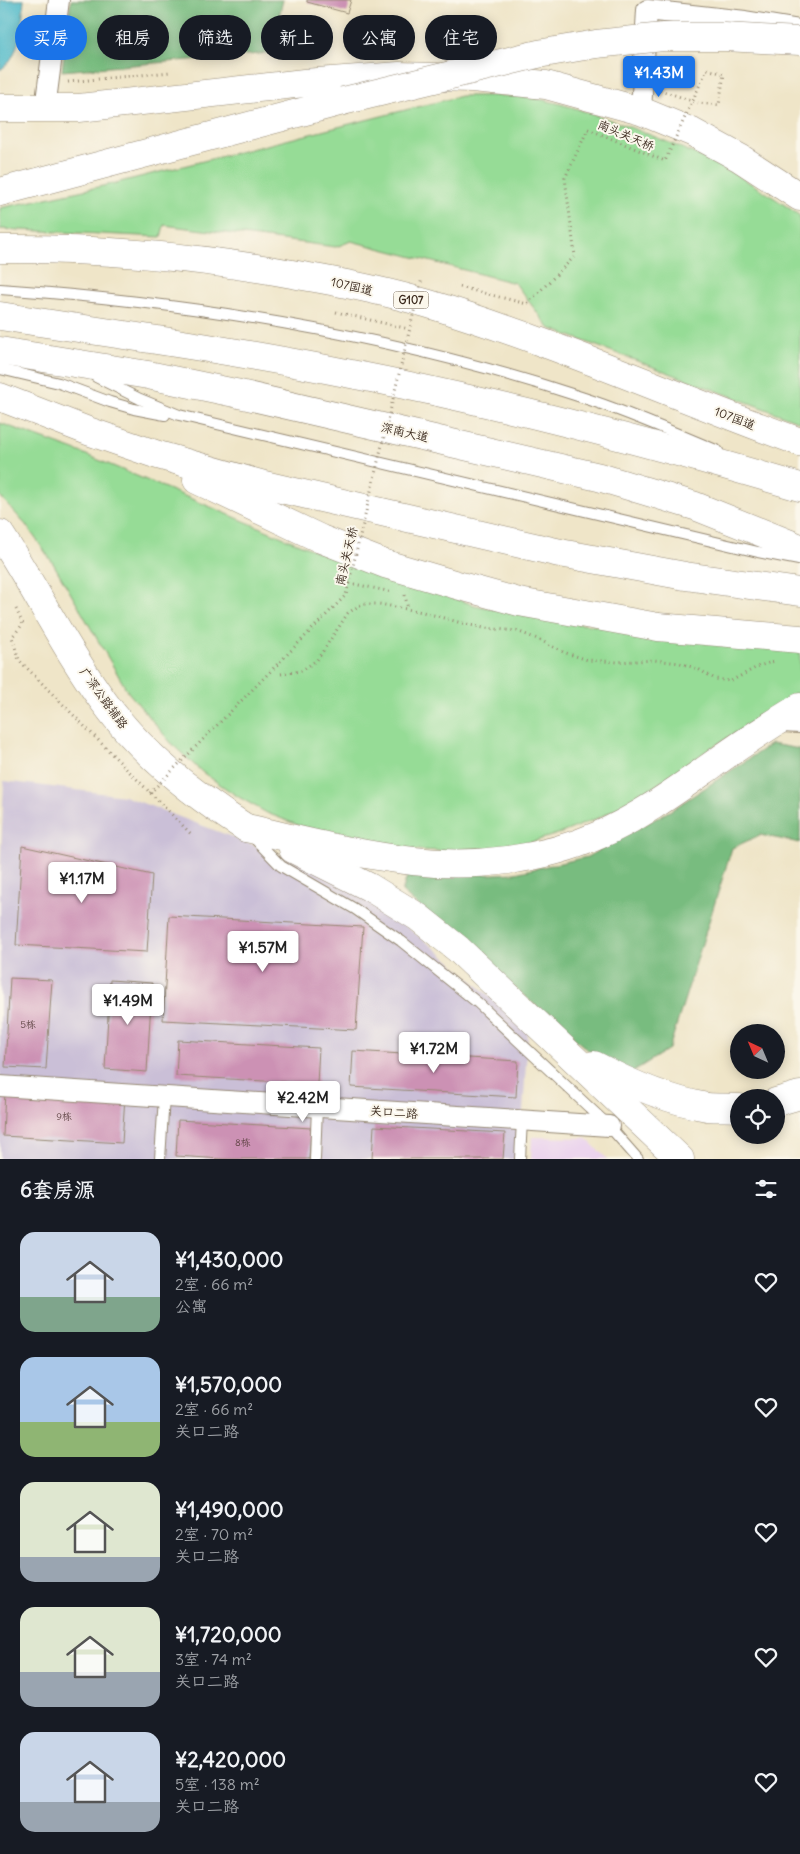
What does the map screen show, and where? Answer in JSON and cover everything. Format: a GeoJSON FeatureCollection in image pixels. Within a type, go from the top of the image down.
{"type":"FeatureCollection","features":[{"type":"Feature","properties":{"kind":"main road"},"geometry":{"type":"LineString","coordinates":[[0,192],[343,101],[538,54],[596,44],[663,37],[725,37],[800,41]]}},
{"type":"Feature","properties":{"kind":"main road"},"geometry":{"type":"LineString","coordinates":[[0,108],[79,108],[304,83],[400,76],[472,78],[546,85],[641,111],[692,132],[740,158],[800,197]]}},
{"type":"Feature","properties":{"kind":"main road","name":"107国道"},"geometry":{"type":"LineString","coordinates":[[0,249],[64,248],[137,252],[200,259],[346,284],[428,304],[498,327],[800,442]]}},
{"type":"Feature","properties":{"kind":"main road"},"geometry":{"type":"LineString","coordinates":[[0,316],[192,345],[412,386],[642,441],[800,486]]}},
{"type":"Feature","properties":{"kind":"main road","name":"深南大道"},"geometry":{"type":"LineString","coordinates":[[0,351],[148,375],[235,393],[599,478],[703,508],[800,548]]}},
{"type":"Feature","properties":{"kind":"main road"},"geometry":{"type":"LineString","coordinates":[[0,396],[157,461],[322,539],[385,564],[519,602],[658,627],[800,639]]}},
{"type":"Feature","properties":{"kind":"main road"},"geometry":{"type":"LineString","coordinates":[[88,431],[220,474],[560,553],[685,576],[800,592]]}},
{"type":"Feature","properties":{"kind":"main road","name":"广深公路辅路"},"geometry":{"type":"LineString","coordinates":[[0,534],[78,662],[105,703],[126,729],[174,777],[209,805],[246,828]]}},
{"type":"Feature","properties":{"kind":"main road"},"geometry":{"type":"LineString","coordinates":[[246,828],[413,861],[460,863],[507,860],[557,850],[599,836],[637,815],[759,732],[800,707]]}},
{"type":"Feature","properties":{"kind":"main road"},"geometry":{"type":"LineString","coordinates":[[246,828],[324,863],[418,917],[458,949],[680,1159]]}},
{"type":"Feature","properties":{"kind":"main road"},"geometry":{"type":"LineString","coordinates":[[544,1029],[587,1061],[622,1080],[664,1097],[708,1107],[730,1108]]}},
{"type":"Feature","properties":{"kind":"main road"},"geometry":{"type":"LineString","coordinates":[[785,1099],[800,1095]]}},
{"type":"Feature","properties":{"kind":"street"},"geometry":{"type":"LineString","coordinates":[[45,109],[59,0]]}},
{"type":"Feature","properties":{"kind":"street"},"geometry":{"type":"LineString","coordinates":[[641,111],[647,10],[745,21],[800,30]]}},
{"type":"Feature","properties":{"kind":"street","name":"关口二路"},"geometry":{"type":"LineString","coordinates":[[0,1086],[609,1126]]}},
{"type":"Feature","properties":{"kind":"lane"},"geometry":{"type":"LineString","coordinates":[[0,290],[132,301],[205,311],[281,323],[428,354],[518,377],[583,397],[651,422],[800,486]]}},
{"type":"Feature","properties":{"kind":"lane"},"geometry":{"type":"LineString","coordinates":[[51,359],[86,372],[159,408],[213,423],[758,552],[800,560]]}},
{"type":"Feature","properties":{"kind":"lane"},"geometry":{"type":"LineString","coordinates":[[0,370],[58,383],[134,409],[213,423]]}},
{"type":"Feature","properties":{"kind":"lane"},"geometry":{"type":"LineString","coordinates":[[759,732],[775,728],[800,728]]}},
{"type":"Feature","properties":{"kind":"lane"},"geometry":{"type":"LineString","coordinates":[[246,828],[281,866],[355,909],[435,967],[499,1021],[609,1126],[638,1159]]}},
{"type":"Feature","properties":{"kind":"lane"},"geometry":{"type":"LineString","coordinates":[[160,1159],[164,1097]]}},
{"type":"Feature","properties":{"kind":"lane"},"geometry":{"type":"LineString","coordinates":[[315,1159],[318,1107]]}},
{"type":"Feature","properties":{"kind":"lane"},"geometry":{"type":"LineString","coordinates":[[520,1159],[522,1120]]}},
{"type":"Feature","properties":{"kind":"path","name":"南头关天桥"},"geometry":{"type":"LineString","coordinates":[[450,285],[527,304],[575,256],[565,178],[588,129],[665,162],[707,69],[724,74],[720,105],[698,102],[642,84]]}},
{"type":"Feature","properties":{"kind":"path","name":"南头关天桥"},"geometry":{"type":"LineString","coordinates":[[150,793],[346,595],[422,278],[431,280]]}},
{"type":"Feature","properties":{"kind":"path"},"geometry":{"type":"LineString","coordinates":[[336,312],[409,329]]}},
{"type":"Feature","properties":{"kind":"path"},"geometry":{"type":"LineString","coordinates":[[349,583],[407,596],[408,609]]}},
{"type":"Feature","properties":{"kind":"path"},"geometry":{"type":"LineString","coordinates":[[281,674],[301,671],[317,660],[348,613],[362,604],[379,604],[408,609],[484,628],[516,631],[540,640],[563,652],[588,660],[618,662],[654,660],[680,663],[698,669],[715,679],[731,681],[759,666],[780,660]]}},
{"type":"Feature","properties":{"kind":"path"},"geometry":{"type":"LineString","coordinates":[[15,607],[23,624],[12,637],[19,660],[192,835]]}},
{"type":"Feature","properties":{"kind":"shaded area"},"geometry":{"type":"Polygon","coordinates":[[[4,781],[124,796],[343,879],[437,950],[528,1032],[520,1159],[0,1159],[0,879],[4,781]]]}},
{"type":"Feature","properties":{"kind":"shaded area"},"geometry":{"type":"Polygon","coordinates":[[[532,1137],[586,1138],[607,1159],[531,1159],[532,1137]]]}},
{"type":"Feature","properties":{"kind":"green space"},"geometry":{"type":"Polygon","coordinates":[[[71,0],[283,0],[279,15],[261,15],[261,54],[251,55],[251,15],[179,15],[179,60],[189,60],[62,71],[63,60],[87,60],[87,15],[69,15],[71,0]]]}},
{"type":"Feature","properties":{"kind":"green space"},"geometry":{"type":"Polygon","coordinates":[[[461,96],[533,98],[565,105],[607,119],[658,138],[731,172],[778,200],[800,216],[800,422],[549,328],[515,283],[351,241],[336,247],[164,225],[161,237],[0,229],[0,208],[112,184],[461,96]]]}},
{"type":"Feature","properties":{"kind":"green space"},"geometry":{"type":"Polygon","coordinates":[[[0,423],[77,451],[318,552],[474,605],[555,621],[800,650],[800,694],[711,748],[636,799],[598,818],[564,832],[532,842],[498,849],[463,852],[398,849],[303,827],[267,813],[237,796],[202,772],[172,744],[128,692],[53,563],[26,525],[0,496],[0,423]]]}},
{"type":"Feature","properties":{"kind":"green space"},"geometry":{"type":"Polygon","coordinates":[[[771,744],[800,749],[800,843],[760,835],[732,848],[669,1049],[632,1072],[588,1050],[402,892],[409,870],[474,875],[515,873],[587,857],[673,809],[771,744]]]}},
{"type":"Feature","properties":{"kind":"water"},"geometry":{"type":"Polygon","coordinates":[[[0,0],[24,0],[22,15],[15,15],[15,50],[7,64],[0,70],[0,0]]]}},
{"type":"Feature","properties":{"kind":"building"},"geometry":{"type":"Polygon","coordinates":[[[307,0],[351,0],[347,13],[307,2],[307,0]]]}},
{"type":"Feature","properties":{"kind":"building"},"geometry":{"type":"Polygon","coordinates":[[[22,846],[152,875],[147,952],[16,945],[22,846]]]}},
{"type":"Feature","properties":{"kind":"building"},"geometry":{"type":"Polygon","coordinates":[[[169,916],[363,927],[356,1030],[163,1020],[169,916]]]}},
{"type":"Feature","properties":{"kind":"building"},"geometry":{"type":"Polygon","coordinates":[[[10,978],[52,980],[46,1069],[5,1067],[10,978]]]}},
{"type":"Feature","properties":{"kind":"building"},"geometry":{"type":"Polygon","coordinates":[[[110,980],[152,983],[147,1072],[105,1069],[110,980]]]}},
{"type":"Feature","properties":{"kind":"building"},"geometry":{"type":"Polygon","coordinates":[[[178,1040],[319,1048],[317,1084],[176,1076],[178,1040]]]}},
{"type":"Feature","properties":{"kind":"building"},"geometry":{"type":"Polygon","coordinates":[[[353,1051],[518,1061],[516,1097],[351,1087],[353,1051]]]}},
{"type":"Feature","properties":{"kind":"building"},"geometry":{"type":"Polygon","coordinates":[[[5,1090],[125,1096],[122,1143],[3,1136],[5,1090]]]}},
{"type":"Feature","properties":{"kind":"building"},"geometry":{"type":"Polygon","coordinates":[[[178,1120],[311,1128],[309,1159],[223,1159],[176,1156],[178,1120]]]}},
{"type":"Feature","properties":{"kind":"building"},"geometry":{"type":"Polygon","coordinates":[[[374,1126],[505,1133],[503,1159],[372,1159],[374,1126]]]}}]}
